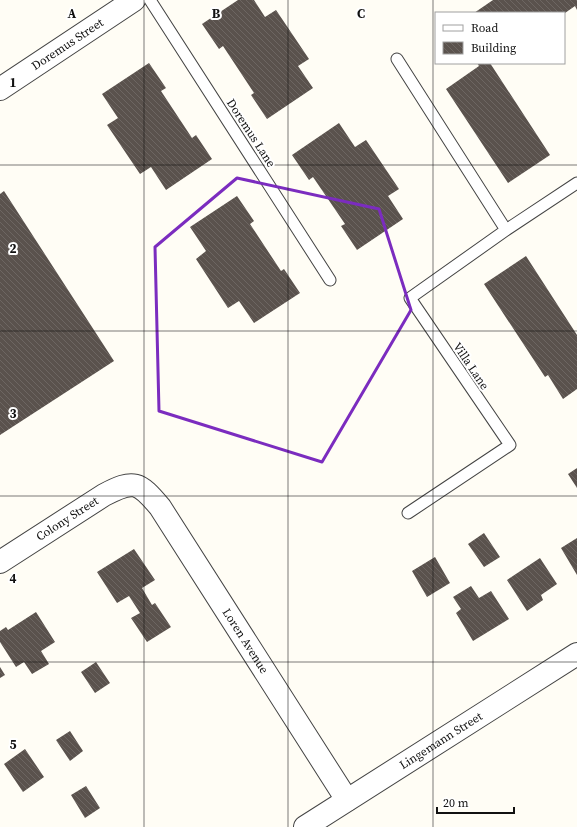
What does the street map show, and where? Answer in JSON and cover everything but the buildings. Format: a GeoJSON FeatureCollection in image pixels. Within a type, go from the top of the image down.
{"type":"FeatureCollection","features":[{"type":"Feature","properties":{"kind":"street","name":"Doremus Street"},"geometry":{"type":"LineString","coordinates":[[0,89],[134,0]]}},
{"type":"Feature","properties":{"kind":"street","name":"Colony Street"},"geometry":{"type":"LineString","coordinates":[[0,562],[104,495],[117,488],[130,484],[138,486]]}},
{"type":"Feature","properties":{"kind":"street","name":"Loren Avenue"},"geometry":{"type":"LineString","coordinates":[[138,486],[147,492],[160,507],[347,800]]}},
{"type":"Feature","properties":{"kind":"street","name":"Lingemann Street"},"geometry":{"type":"LineString","coordinates":[[305,827],[577,654]]}},
{"type":"Feature","properties":{"kind":"lane","name":"Doremus Lane"},"geometry":{"type":"LineString","coordinates":[[150,0],[330,280]]}},
{"type":"Feature","properties":{"kind":"lane"},"geometry":{"type":"LineString","coordinates":[[398,59],[506,230]]}},
{"type":"Feature","properties":{"kind":"lane","name":"Villa Lane"},"geometry":{"type":"LineString","coordinates":[[408,513],[510,445],[410,298],[506,230],[577,183]]}},
{"type":"Feature","properties":{"kind":"highlighted area"},"geometry":{"type":"Polygon","coordinates":[[[237,178],[379,209],[411,310],[322,462],[159,411],[155,247],[237,178]]]}}]}
